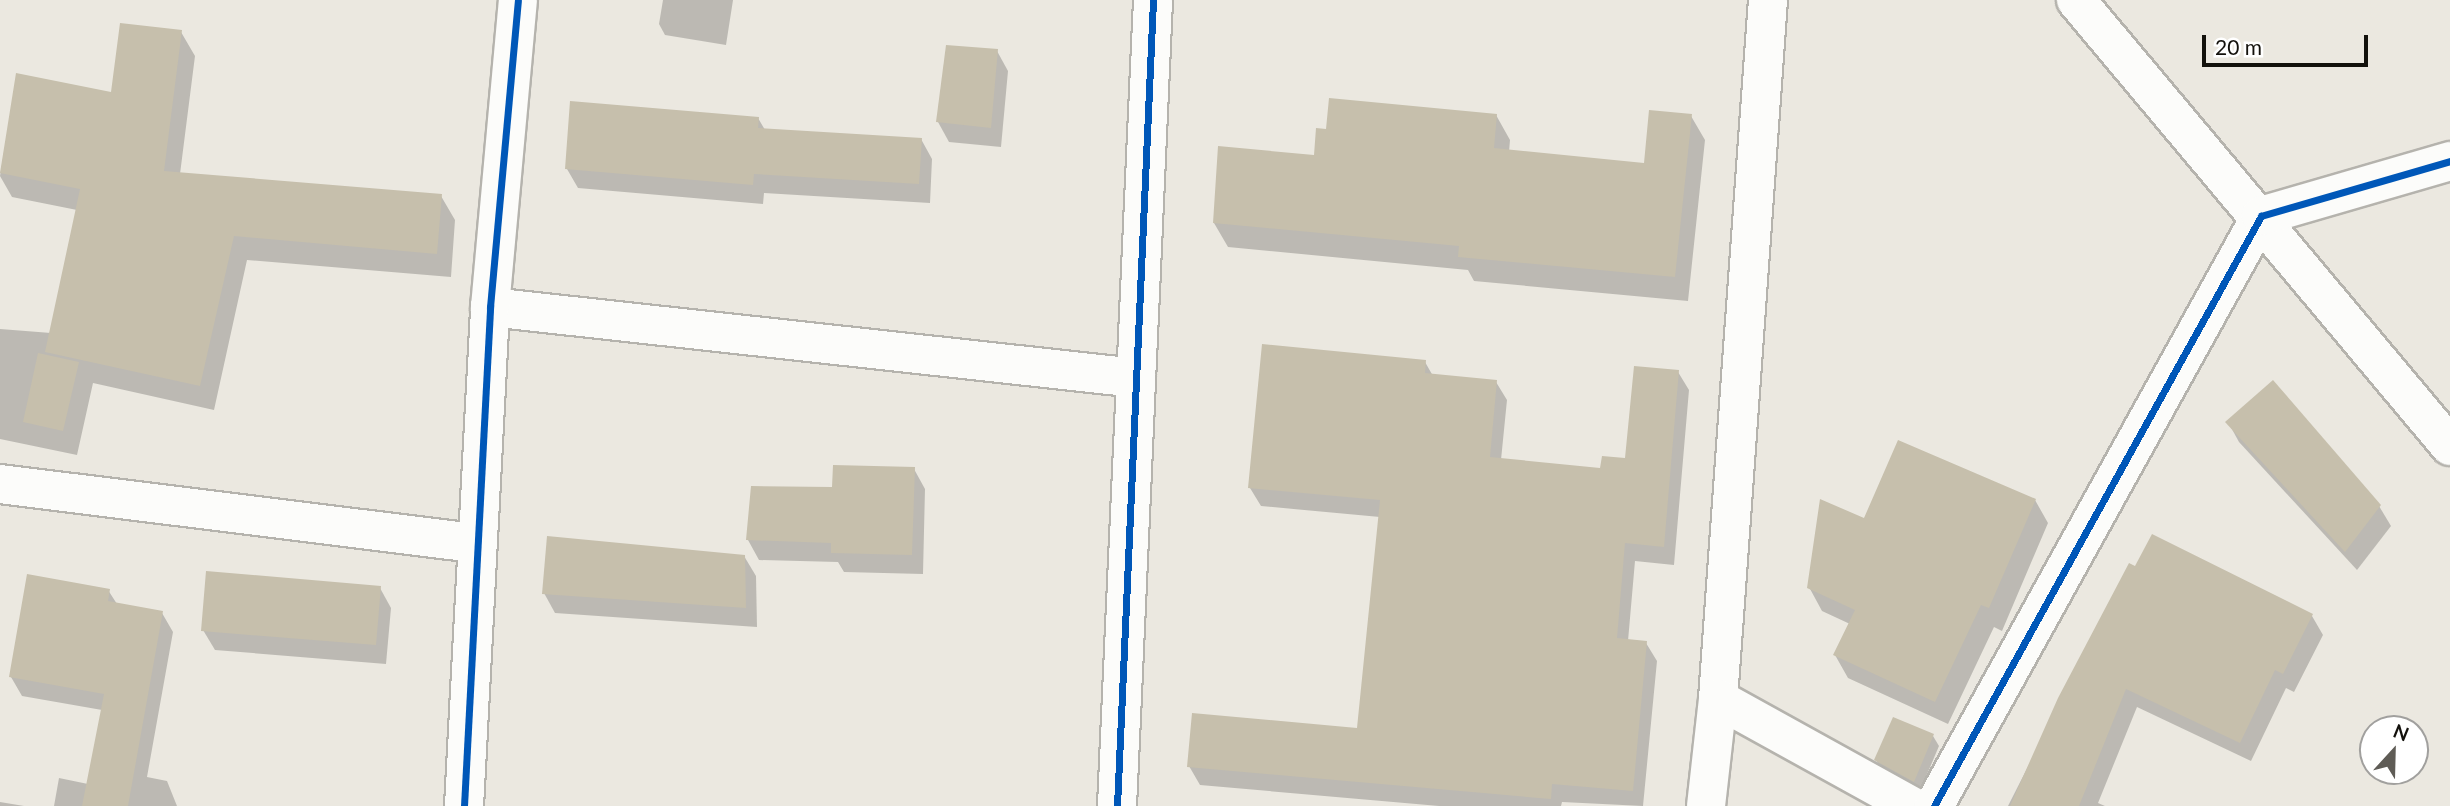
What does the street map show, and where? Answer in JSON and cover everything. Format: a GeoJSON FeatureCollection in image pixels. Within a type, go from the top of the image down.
{"type":"FeatureCollection","features":[{"type":"Feature","properties":{"kind":"street"},"geometry":{"type":"LineString","coordinates":[[464,806],[474,543],[490,307],[518,0]]}},
{"type":"Feature","properties":{"kind":"street"},"geometry":{"type":"LineString","coordinates":[[1117,806],[1153,0]]}},
{"type":"Feature","properties":{"kind":"street"},"geometry":{"type":"LineString","coordinates":[[1706,806],[1718,699],[1768,0]]}},
{"type":"Feature","properties":{"kind":"street"},"geometry":{"type":"LineString","coordinates":[[2076,0],[2261,216],[2450,446]]}},
{"type":"Feature","properties":{"kind":"street"},"geometry":{"type":"LineString","coordinates":[[1934,806],[2261,216],[2450,161]]}},
{"type":"Feature","properties":{"kind":"street"},"geometry":{"type":"LineString","coordinates":[[490,307],[1136,378]]}},
{"type":"Feature","properties":{"kind":"street"},"geometry":{"type":"LineString","coordinates":[[0,484],[474,543]]}},
{"type":"Feature","properties":{"kind":"street"},"geometry":{"type":"LineString","coordinates":[[1718,699],[1912,806]]}},
{"type":"Feature","properties":{"kind":"building"},"geometry":{"type":"Polygon","coordinates":[[[120,23],[182,30],[164,171],[442,194],[437,254],[234,236],[200,386],[45,352],[80,189],[0,173],[16,73],[111,92],[120,23]]]}},
{"type":"Feature","properties":{"kind":"building"},"geometry":{"type":"Polygon","coordinates":[[[946,45],[998,49],[991,128],[936,122],[946,45]]]}},
{"type":"Feature","properties":{"kind":"building"},"geometry":{"type":"Polygon","coordinates":[[[1329,98],[1497,114],[1494,148],[1644,163],[1649,110],[1692,114],[1675,277],[1458,257],[1459,246],[1213,223],[1218,146],[1314,155],[1316,128],[1326,129],[1329,98]]]}},
{"type":"Feature","properties":{"kind":"building"},"geometry":{"type":"Polygon","coordinates":[[[570,101],[759,117],[758,128],[922,138],[919,184],[754,174],[753,185],[565,169],[570,101]]]}},
{"type":"Feature","properties":{"kind":"building"},"geometry":{"type":"Polygon","coordinates":[[[1262,344],[1426,360],[1425,373],[1497,380],[1490,457],[1600,468],[1602,456],[1625,458],[1634,366],[1679,370],[1664,547],[1625,543],[1617,638],[1647,641],[1633,791],[1552,784],[1551,799],[1187,767],[1192,713],[1357,728],[1380,500],[1248,488],[1262,344]]]}},
{"type":"Feature","properties":{"kind":"building"},"geometry":{"type":"Polygon","coordinates":[[[38,353],[79,362],[63,431],[23,422],[38,353]]]}},
{"type":"Feature","properties":{"kind":"building"},"geometry":{"type":"Polygon","coordinates":[[[2273,380],[2381,505],[2345,552],[2225,422],[2273,380]]]}},
{"type":"Feature","properties":{"kind":"building"},"geometry":{"type":"Polygon","coordinates":[[[1898,440],[2036,499],[1989,608],[1981,605],[1935,702],[1833,655],[1855,610],[1807,588],[1820,499],[1864,518],[1898,440]]]}},
{"type":"Feature","properties":{"kind":"building"},"geometry":{"type":"Polygon","coordinates":[[[833,465],[915,467],[912,555],[831,553],[831,543],[746,540],[751,486],[832,487],[833,465]]]}},
{"type":"Feature","properties":{"kind":"building"},"geometry":{"type":"Polygon","coordinates":[[[2152,534],[2313,614],[2283,674],[2275,670],[2240,743],[2126,689],[2079,806],[2010,806],[2058,698],[2129,563],[2135,566],[2152,534]]]}},
{"type":"Feature","properties":{"kind":"building"},"geometry":{"type":"Polygon","coordinates":[[[547,536],[745,555],[746,608],[542,594],[547,536]]]}},
{"type":"Feature","properties":{"kind":"building"},"geometry":{"type":"Polygon","coordinates":[[[206,571],[381,586],[376,645],[201,631],[206,571]]]}},
{"type":"Feature","properties":{"kind":"building"},"geometry":{"type":"Polygon","coordinates":[[[27,574],[110,589],[108,601],[163,611],[128,806],[82,806],[104,694],[9,677],[27,574]]]}},
{"type":"Feature","properties":{"kind":"building"},"geometry":{"type":"Polygon","coordinates":[[[1893,717],[1934,734],[1914,782],[1874,760],[1893,717]]]}},
{"type":"Feature","properties":{"kind":"cycle path"},"geometry":{"type":"LineString","coordinates":[[464,806],[490,307],[518,0]]}},
{"type":"Feature","properties":{"kind":"cycle path"},"geometry":{"type":"LineString","coordinates":[[1117,806],[1153,0]]}},
{"type":"Feature","properties":{"kind":"cycle path"},"geometry":{"type":"LineString","coordinates":[[1934,806],[2261,216],[2450,161]]}}]}
